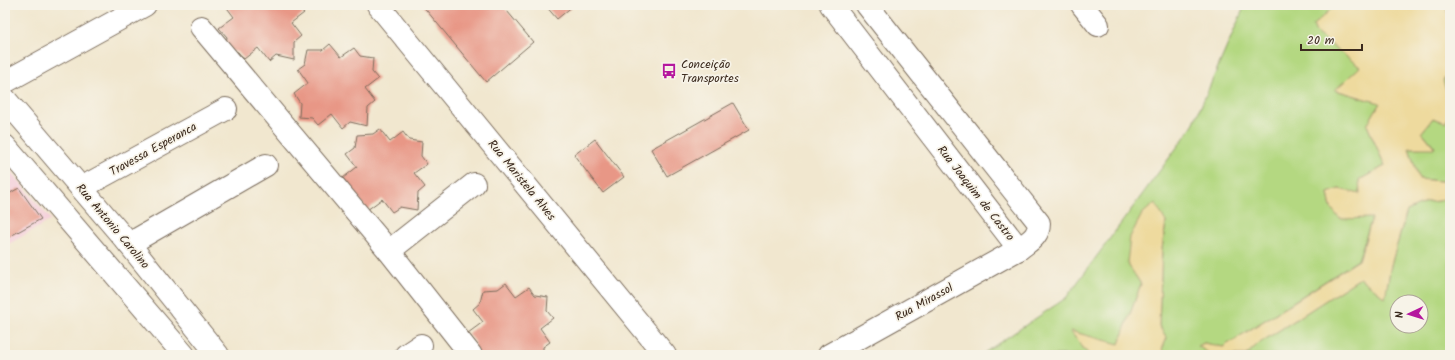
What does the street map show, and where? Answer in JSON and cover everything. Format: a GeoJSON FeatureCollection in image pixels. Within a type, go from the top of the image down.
{"type":"FeatureCollection","features":[{"type":"Feature","properties":{"kind":"street"},"geometry":{"type":"LineString","coordinates":[[5,82],[145,5]]}},
{"type":"Feature","properties":{"kind":"street","name":"Rua Maristela Alves"},"geometry":{"type":"LineString","coordinates":[[378,5],[665,355]]}},
{"type":"Feature","properties":{"kind":"street","name":"Rua Joaquim de Castro"},"geometry":{"type":"LineString","coordinates":[[831,5],[1019,249],[1037,235],[1038,223],[867,5]]}},
{"type":"Feature","properties":{"kind":"street"},"geometry":{"type":"LineString","coordinates":[[1082,5],[1098,25]]}},
{"type":"Feature","properties":{"kind":"street"},"geometry":{"type":"LineString","coordinates":[[202,27],[389,251],[471,355]]}},
{"type":"Feature","properties":{"kind":"street","name":"Rua Antonio Carolino"},"geometry":{"type":"LineString","coordinates":[[5,99],[130,244],[218,355]]}},
{"type":"Feature","properties":{"kind":"street","name":"Travessa Esperanca"},"geometry":{"type":"LineString","coordinates":[[81,188],[226,109]]}},
{"type":"Feature","properties":{"kind":"street"},"geometry":{"type":"LineString","coordinates":[[5,146],[184,355]]}},
{"type":"Feature","properties":{"kind":"street"},"geometry":{"type":"LineString","coordinates":[[130,244],[266,165]]}},
{"type":"Feature","properties":{"kind":"street"},"geometry":{"type":"LineString","coordinates":[[389,251],[474,184]]}},
{"type":"Feature","properties":{"kind":"street","name":"Rua Mirassol"},"geometry":{"type":"LineString","coordinates":[[829,355],[1019,249]]}},
{"type":"Feature","properties":{"kind":"shaded area"},"geometry":{"type":"Polygon","coordinates":[[[5,164],[51,220],[5,246],[5,164]]]}},
{"type":"Feature","properties":{"kind":"green space"},"geometry":{"type":"Polygon","coordinates":[[[1245,5],[1336,5],[1313,25],[1316,32],[1361,67],[1335,90],[1380,103],[1367,125],[1385,166],[1359,180],[1361,195],[1339,189],[1328,193],[1331,208],[1372,218],[1358,260],[1223,347],[1204,343],[1199,346],[1211,355],[1168,355],[1162,349],[1167,338],[1159,326],[1162,249],[1166,222],[1127,263],[1141,284],[1119,345],[1071,332],[1089,355],[981,355],[1066,298],[1192,127],[1245,5]]]}},
{"type":"Feature","properties":{"kind":"green space"},"geometry":{"type":"Polygon","coordinates":[[[1450,68],[1450,101],[1443,81],[1450,68]]]}},
{"type":"Feature","properties":{"kind":"green space"},"geometry":{"type":"Polygon","coordinates":[[[1450,116],[1450,182],[1419,179],[1409,148],[1435,147],[1422,132],[1433,118],[1445,123],[1450,116]]]}},
{"type":"Feature","properties":{"kind":"green space"},"geometry":{"type":"Polygon","coordinates":[[[1450,196],[1450,355],[1246,355],[1258,344],[1360,278],[1385,298],[1391,265],[1407,211],[1426,202],[1439,201],[1450,196]]]}},
{"type":"Feature","properties":{"kind":"sand"},"geometry":{"type":"Polygon","coordinates":[[[1336,5],[1446,5],[1450,26],[1450,68],[1443,81],[1450,102],[1450,112],[1445,123],[1433,118],[1422,132],[1435,148],[1409,148],[1419,179],[1450,182],[1450,196],[1439,201],[1426,202],[1407,211],[1391,265],[1385,298],[1360,278],[1258,344],[1246,355],[1211,355],[1198,346],[1204,343],[1223,347],[1359,260],[1372,218],[1340,219],[1331,208],[1328,193],[1339,189],[1360,194],[1359,180],[1385,166],[1367,125],[1380,103],[1335,90],[1360,67],[1316,33],[1313,25],[1336,5]]]}},
{"type":"Feature","properties":{"kind":"sand"},"geometry":{"type":"Polygon","coordinates":[[[1155,203],[1166,222],[1162,249],[1159,326],[1167,338],[1162,349],[1168,355],[1089,355],[1070,331],[1119,344],[1141,284],[1127,263],[1130,237],[1142,214],[1155,203]]]}},
{"type":"Feature","properties":{"kind":"building"},"geometry":{"type":"Polygon","coordinates":[[[225,5],[298,5],[304,13],[291,23],[301,36],[294,42],[294,60],[276,56],[269,62],[258,48],[244,59],[238,52],[225,50],[227,37],[219,28],[234,17],[225,5]]]}},
{"type":"Feature","properties":{"kind":"building"},"geometry":{"type":"Polygon","coordinates":[[[422,5],[502,5],[533,42],[486,82],[422,5]]]}},
{"type":"Feature","properties":{"kind":"building"},"geometry":{"type":"Polygon","coordinates":[[[545,5],[574,5],[557,19],[545,5]]]}},
{"type":"Feature","properties":{"kind":"building"},"geometry":{"type":"Polygon","coordinates":[[[330,44],[341,57],[354,48],[360,56],[373,58],[372,72],[378,79],[365,89],[375,102],[368,108],[367,126],[350,122],[343,128],[332,114],[318,125],[312,118],[299,117],[300,103],[294,94],[308,83],[298,69],[305,64],[308,50],[323,50],[330,44]]]}},
{"type":"Feature","properties":{"kind":"building"},"geometry":{"type":"Polygon","coordinates":[[[733,103],[749,130],[667,176],[651,149],[733,103]]]}},
{"type":"Feature","properties":{"kind":"building"},"geometry":{"type":"Polygon","coordinates":[[[380,129],[390,142],[403,132],[409,140],[422,142],[421,156],[427,164],[414,173],[425,187],[418,193],[417,210],[400,207],[392,212],[382,199],[367,210],[343,178],[357,167],[347,154],[355,148],[357,135],[373,134],[380,129]]]}},
{"type":"Feature","properties":{"kind":"building"},"geometry":{"type":"Polygon","coordinates":[[[595,139],[624,177],[603,193],[574,155],[595,139]]]}},
{"type":"Feature","properties":{"kind":"building"},"geometry":{"type":"Polygon","coordinates":[[[19,188],[41,219],[5,239],[5,196],[19,188]]]}},
{"type":"Feature","properties":{"kind":"building"},"geometry":{"type":"Polygon","coordinates":[[[506,283],[516,296],[529,287],[535,295],[548,297],[547,311],[553,318],[540,328],[550,342],[543,347],[543,355],[509,355],[507,353],[505,355],[474,355],[475,342],[468,333],[483,322],[473,309],[480,303],[483,290],[498,289],[506,283]]]}},
{"type":"Feature","properties":{"kind":"place","name":"Conceição Transportes"},"geometry":{"type":"Point","coordinates":[669,71]}}]}
